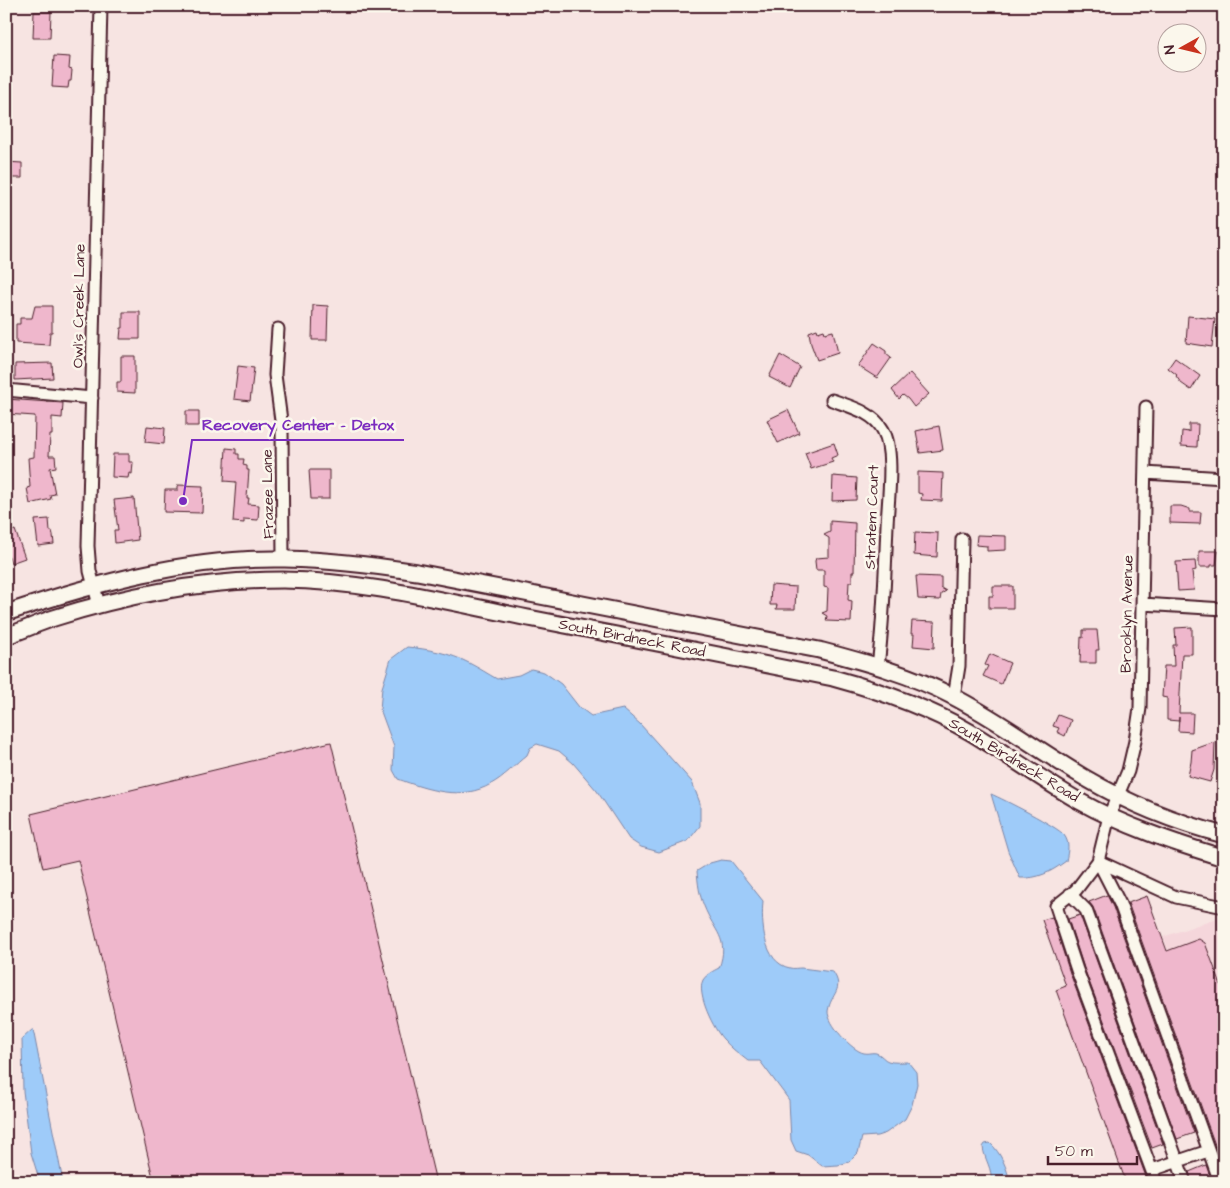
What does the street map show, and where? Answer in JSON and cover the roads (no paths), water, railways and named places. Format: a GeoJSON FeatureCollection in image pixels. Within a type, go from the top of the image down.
{"type":"FeatureCollection","features":[{"type":"Feature","properties":{"kind":"main road","name":"South Birdneck Road"},"geometry":{"type":"LineString","coordinates":[[6,613],[94,585],[188,565],[242,560],[283,559],[357,563],[417,572],[819,650],[878,666],[954,697],[1006,727],[1066,766],[1117,794],[1138,804],[1224,835]]}},
{"type":"Feature","properties":{"kind":"main road","name":"South Birdneck Road"},"geometry":{"type":"LineString","coordinates":[[6,636],[52,619],[99,605],[151,594],[222,583],[284,580],[356,586],[426,597],[814,674],[876,689],[942,717],[970,732],[1042,779],[1109,816],[1162,837],[1224,858]]}},
{"type":"Feature","properties":{"kind":"street","name":"Owl's Creek Lane"},"geometry":{"type":"LineString","coordinates":[[99,605],[90,571],[88,546],[101,6]]}},
{"type":"Feature","properties":{"kind":"street","name":"Frazee Lane"},"geometry":{"type":"LineString","coordinates":[[278,328],[275,376],[282,428],[283,559]]}},
{"type":"Feature","properties":{"kind":"street"},"geometry":{"type":"LineString","coordinates":[[6,390],[92,398]]}},
{"type":"Feature","properties":{"kind":"street","name":"Stratem Court"},"geometry":{"type":"LineString","coordinates":[[832,400],[862,411],[873,418],[882,428],[888,440],[889,478],[883,619],[878,666]]}},
{"type":"Feature","properties":{"kind":"street","name":"Brooklyn Avenue"},"geometry":{"type":"LineString","coordinates":[[1098,861],[1109,816],[1128,771],[1140,708],[1146,407]]}},
{"type":"Feature","properties":{"kind":"street"},"geometry":{"type":"LineString","coordinates":[[1145,473],[1224,478]]}},
{"type":"Feature","properties":{"kind":"street"},"geometry":{"type":"LineString","coordinates":[[954,697],[959,666],[962,539]]}},
{"type":"Feature","properties":{"kind":"street"},"geometry":{"type":"LineString","coordinates":[[1142,604],[1224,609]]}},
{"type":"Feature","properties":{"kind":"street"},"geometry":{"type":"LineString","coordinates":[[1098,861],[1076,890],[1056,906],[1077,970],[1156,1182]]}},
{"type":"Feature","properties":{"kind":"street"},"geometry":{"type":"LineString","coordinates":[[1098,861],[1176,896],[1224,907]]}},
{"type":"Feature","properties":{"kind":"street"},"geometry":{"type":"LineString","coordinates":[[1098,861],[1120,904],[1220,1182]]}},
{"type":"Feature","properties":{"kind":"street"},"geometry":{"type":"LineString","coordinates":[[1070,894],[1086,910],[1184,1182]]}},
{"type":"Feature","properties":{"kind":"street"},"geometry":{"type":"LineString","coordinates":[[1152,1170],[1208,1151]]}},
{"type":"Feature","properties":{"kind":"water"},"geometry":{"type":"Polygon","coordinates":[[[407,647],[447,654],[473,665],[497,679],[519,675],[531,669],[544,672],[561,684],[579,707],[591,716],[623,709],[640,724],[692,782],[700,803],[700,826],[688,841],[659,852],[641,847],[629,839],[597,791],[573,763],[559,751],[537,744],[530,748],[527,755],[505,774],[480,789],[457,793],[445,792],[421,787],[398,779],[393,770],[394,747],[380,709],[382,688],[391,659],[407,647]]]}},
{"type":"Feature","properties":{"kind":"water"},"geometry":{"type":"Polygon","coordinates":[[[991,794],[1060,831],[1068,844],[1066,861],[1044,874],[1020,878],[1008,851],[991,794]]]}},
{"type":"Feature","properties":{"kind":"water"},"geometry":{"type":"Polygon","coordinates":[[[721,860],[731,861],[763,901],[766,940],[769,950],[781,965],[791,968],[833,972],[838,983],[828,1011],[832,1022],[841,1036],[859,1051],[878,1054],[890,1062],[908,1062],[916,1072],[917,1084],[912,1105],[905,1119],[886,1133],[862,1137],[858,1153],[849,1162],[822,1166],[808,1155],[796,1151],[791,1140],[789,1100],[760,1061],[748,1061],[727,1043],[720,1035],[707,1012],[701,986],[708,974],[719,968],[723,949],[722,942],[702,902],[697,871],[710,863],[721,860]]]}},
{"type":"Feature","properties":{"kind":"water"},"geometry":{"type":"Polygon","coordinates":[[[33,1029],[63,1182],[40,1182],[31,1153],[23,1091],[22,1039],[33,1029]]]}},
{"type":"Feature","properties":{"kind":"water"},"geometry":{"type":"Polygon","coordinates":[[[990,1143],[1003,1161],[1010,1182],[991,1182],[991,1173],[983,1147],[985,1144],[990,1143]]]}},
{"type":"Feature","properties":{"kind":"place","name":"Recovery Center - Detox"},"geometry":{"type":"Point","coordinates":[183,501]}}]}
